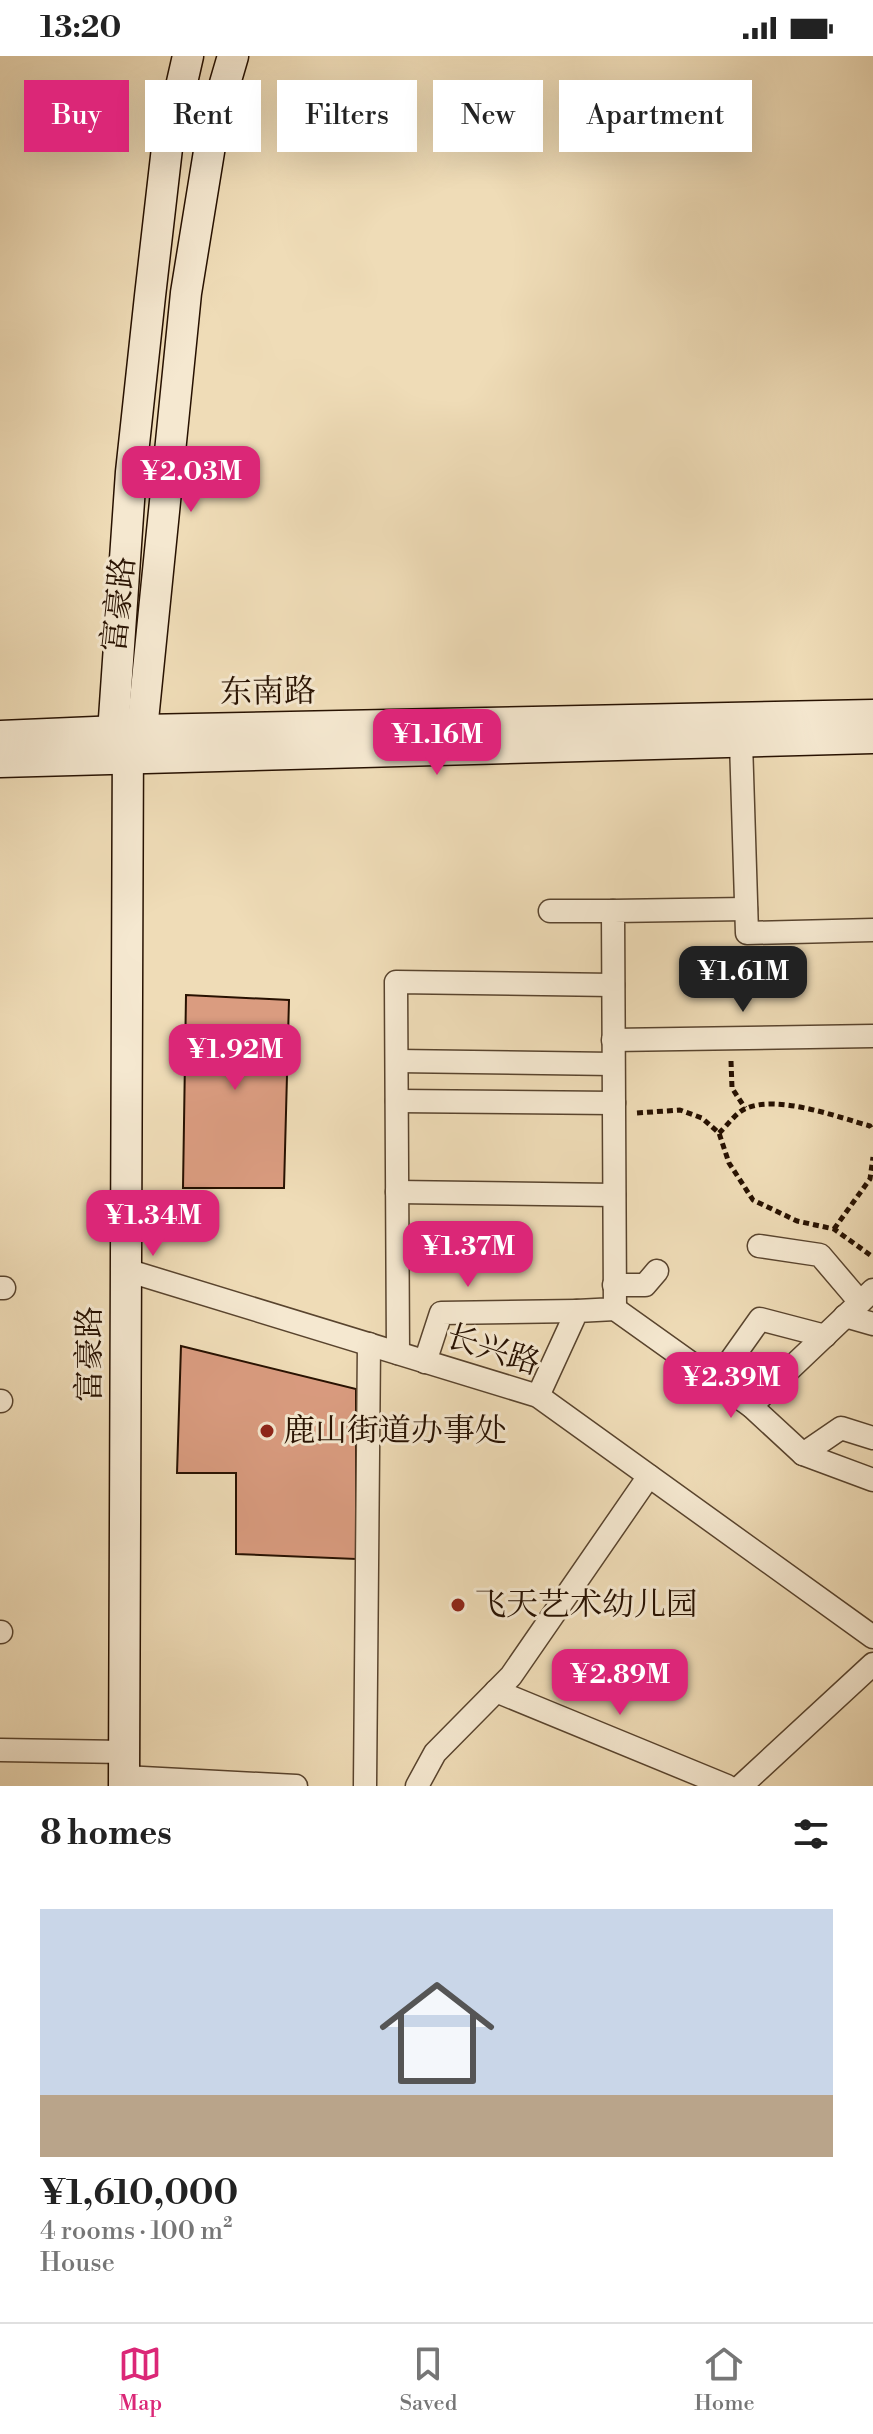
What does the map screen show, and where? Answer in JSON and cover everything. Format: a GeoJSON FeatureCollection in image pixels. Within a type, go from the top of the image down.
{"type":"FeatureCollection","features":[{"type":"Feature","properties":{"kind":"main road","name":"富豪路"},"geometry":{"type":"LineString","coordinates":[[124,1772],[131,472],[167,148],[188,56]]}},
{"type":"Feature","properties":{"kind":"main road","name":"富豪路"},"geometry":{"type":"LineString","coordinates":[[128,738],[186,293],[214,121],[233,56]]}},
{"type":"Feature","properties":{"kind":"main road","name":"东南路"},"geometry":{"type":"LineString","coordinates":[[0,762],[128,738],[873,715]]}},
{"type":"Feature","properties":{"kind":"main road","name":"东南路"},"geometry":{"type":"LineString","coordinates":[[0,736],[741,742],[873,738]]}},
{"type":"Feature","properties":{"kind":"street"},"geometry":{"type":"LineString","coordinates":[[741,742],[747,933],[873,930]]}},
{"type":"Feature","properties":{"kind":"street"},"geometry":{"type":"LineString","coordinates":[[550,911],[746,909]]}},
{"type":"Feature","properties":{"kind":"street"},"geometry":{"type":"LineString","coordinates":[[613,911],[615,1309]]}},
{"type":"Feature","properties":{"kind":"street"},"geometry":{"type":"LineString","coordinates":[[398,1353],[396,982],[613,985]]}},
{"type":"Feature","properties":{"kind":"street"},"geometry":{"type":"LineString","coordinates":[[613,1040],[873,1036]]}},
{"type":"Feature","properties":{"kind":"street"},"geometry":{"type":"LineString","coordinates":[[397,1061],[613,1064]]}},
{"type":"Feature","properties":{"kind":"street"},"geometry":{"type":"LineString","coordinates":[[397,1101],[614,1109]]}},
{"type":"Feature","properties":{"kind":"street"},"geometry":{"type":"LineString","coordinates":[[397,1192],[614,1195]]}},
{"type":"Feature","properties":{"kind":"street"},"geometry":{"type":"LineString","coordinates":[[759,1246],[820,1255],[873,1324]]}},
{"type":"Feature","properties":{"kind":"street","name":"长兴路"},"geometry":{"type":"LineString","coordinates":[[126,1270],[538,1396],[873,1637]]}},
{"type":"Feature","properties":{"kind":"street"},"geometry":{"type":"LineString","coordinates":[[614,1285],[645,1285],[657,1271]]}},
{"type":"Feature","properties":{"kind":"street"},"geometry":{"type":"LineString","coordinates":[[751,1406],[859,1303]]}},
{"type":"Feature","properties":{"kind":"street"},"geometry":{"type":"LineString","coordinates":[[425,1362],[441,1313],[615,1309],[751,1406],[803,1454],[873,1480]]}},
{"type":"Feature","properties":{"kind":"street"},"geometry":{"type":"LineString","coordinates":[[538,1396],[577,1311]]}},
{"type":"Feature","properties":{"kind":"street"},"geometry":{"type":"LineString","coordinates":[[716,1381],[760,1319],[825,1336]]}},
{"type":"Feature","properties":{"kind":"street"},"geometry":{"type":"LineString","coordinates":[[365,1786],[369,1344]]}},
{"type":"Feature","properties":{"kind":"street"},"geometry":{"type":"LineString","coordinates":[[803,1454],[841,1428],[873,1438]]}},
{"type":"Feature","properties":{"kind":"street"},"geometry":{"type":"LineString","coordinates":[[417,1786],[435,1753],[511,1676],[649,1476]]}},
{"type":"Feature","properties":{"kind":"street"},"geometry":{"type":"LineString","coordinates":[[741,1786],[873,1664]]}},
{"type":"Feature","properties":{"kind":"street"},"geometry":{"type":"LineString","coordinates":[[496,1691],[727,1786]]}},
{"type":"Feature","properties":{"kind":"street"},"geometry":{"type":"LineString","coordinates":[[0,1750],[124,1772],[296,1786]]}},
{"type":"Feature","properties":{"kind":"path"},"geometry":{"type":"LineString","coordinates":[[731,1038],[732,1088],[745,1108]]}},
{"type":"Feature","properties":{"kind":"path"},"geometry":{"type":"LineString","coordinates":[[719,1133],[745,1108],[771,1105],[815,1109],[872,1127]]}},
{"type":"Feature","properties":{"kind":"path"},"geometry":{"type":"LineString","coordinates":[[614,1109],[680,1110],[702,1118],[719,1133],[729,1163],[753,1200],[797,1221],[834,1229],[873,1257]]}},
{"type":"Feature","properties":{"kind":"path"},"geometry":{"type":"LineString","coordinates":[[834,1229],[870,1179],[873,1157]]}},
{"type":"Feature","properties":{"kind":"building"},"geometry":{"type":"Polygon","coordinates":[[[186,995],[289,1000],[284,1188],[183,1188],[186,995]]]}},
{"type":"Feature","properties":{"kind":"building","name":"鹿山街道办事处"},"geometry":{"type":"Polygon","coordinates":[[[181,1346],[356,1389],[356,1559],[236,1554],[236,1473],[177,1473],[181,1346]]]}},
{"type":"Feature","properties":{"kind":"place","name":"鹿山街道办事处"},"geometry":{"type":"Point","coordinates":[267,1431]}},
{"type":"Feature","properties":{"kind":"place","name":"飞天艺术幼儿园"},"geometry":{"type":"Point","coordinates":[458,1605]}}]}
